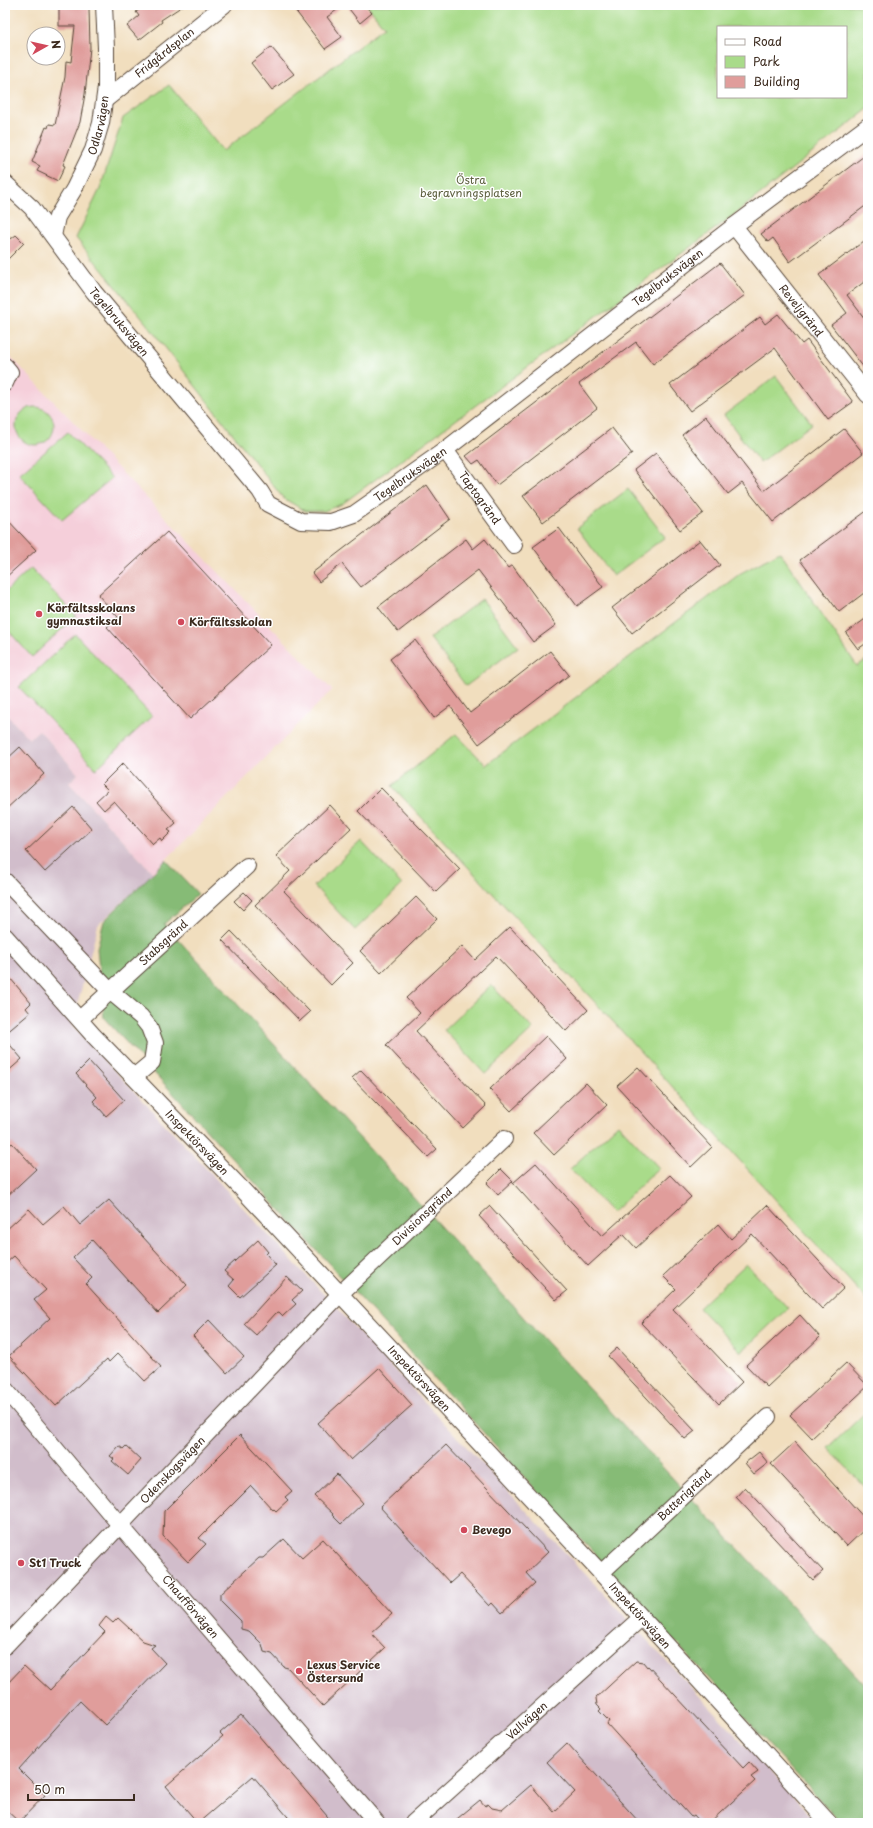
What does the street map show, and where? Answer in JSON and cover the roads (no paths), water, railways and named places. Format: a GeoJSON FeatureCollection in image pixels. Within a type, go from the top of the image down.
{"type":"FeatureCollection","features":[{"type":"Feature","properties":{"kind":"street","name":"Odlarvägen"},"geometry":{"type":"LineString","coordinates":[[54,236],[57,217],[74,189],[93,150],[101,123],[105,100],[106,48],[104,5]]}},
{"type":"Feature","properties":{"kind":"street","name":"Fridgårdsplan"},"geometry":{"type":"LineString","coordinates":[[105,100],[224,5]]}},
{"type":"Feature","properties":{"kind":"street","name":"Tegelbruksvägen"},"geometry":{"type":"LineString","coordinates":[[5,184],[32,208],[54,236],[72,264],[260,491],[268,504],[301,520],[308,522],[331,522],[347,518],[354,514],[445,450],[734,226],[868,126]]}},
{"type":"Feature","properties":{"kind":"street","name":"Reveljgränd"},"geometry":{"type":"LineString","coordinates":[[734,226],[868,395]]}},
{"type":"Feature","properties":{"kind":"street"},"geometry":{"type":"LineString","coordinates":[[5,366],[10,372],[5,383]]}},
{"type":"Feature","properties":{"kind":"street","name":"Taptogränd"},"geometry":{"type":"LineString","coordinates":[[445,450],[514,545]]}},
{"type":"Feature","properties":{"kind":"street","name":"Stabsgränd"},"geometry":{"type":"LineString","coordinates":[[80,1019],[247,866]]}},
{"type":"Feature","properties":{"kind":"street"},"geometry":{"type":"LineString","coordinates":[[5,881],[110,991],[141,1017],[149,1027],[154,1043],[152,1062],[134,1077]]}},
{"type":"Feature","properties":{"kind":"street","name":"Inspektörsvägen"},"geometry":{"type":"LineString","coordinates":[[5,936],[134,1077],[340,1294],[601,1573],[829,1823]]}},
{"type":"Feature","properties":{"kind":"street","name":"Divisionsgränd"},"geometry":{"type":"LineString","coordinates":[[340,1294],[504,1139]]}},
{"type":"Feature","properties":{"kind":"street","name":"Odenskogsvägen"},"geometry":{"type":"LineString","coordinates":[[5,1646],[340,1294]]}},
{"type":"Feature","properties":{"kind":"street","name":"Chaufförvägen"},"geometry":{"type":"LineString","coordinates":[[5,1389],[377,1823]]}},
{"type":"Feature","properties":{"kind":"street","name":"Batterigränd"},"geometry":{"type":"LineString","coordinates":[[601,1573],[768,1417]]}},
{"type":"Feature","properties":{"kind":"street","name":"Vallvägen"},"geometry":{"type":"LineString","coordinates":[[413,1823],[641,1618]]}},
{"type":"Feature","properties":{"kind":"place","name":"Körfältsskolans gymnastiksal"},"geometry":{"type":"Point","coordinates":[39,614]}},
{"type":"Feature","properties":{"kind":"place","name":"Körfältsskolan"},"geometry":{"type":"Point","coordinates":[181,622]}},
{"type":"Feature","properties":{"kind":"place","name":"Bevego"},"geometry":{"type":"Point","coordinates":[464,1530]}},
{"type":"Feature","properties":{"kind":"place","name":"St1 Truck"},"geometry":{"type":"Point","coordinates":[21,1563]}},
{"type":"Feature","properties":{"kind":"place","name":"Lexus Service Östersund"},"geometry":{"type":"Point","coordinates":[299,1671]}},
{"type":"Feature","properties":{"kind":"park label","name":"Östra begravningsplatsen"},"geometry":{"type":"Point","coordinates":[471,186]}}]}
